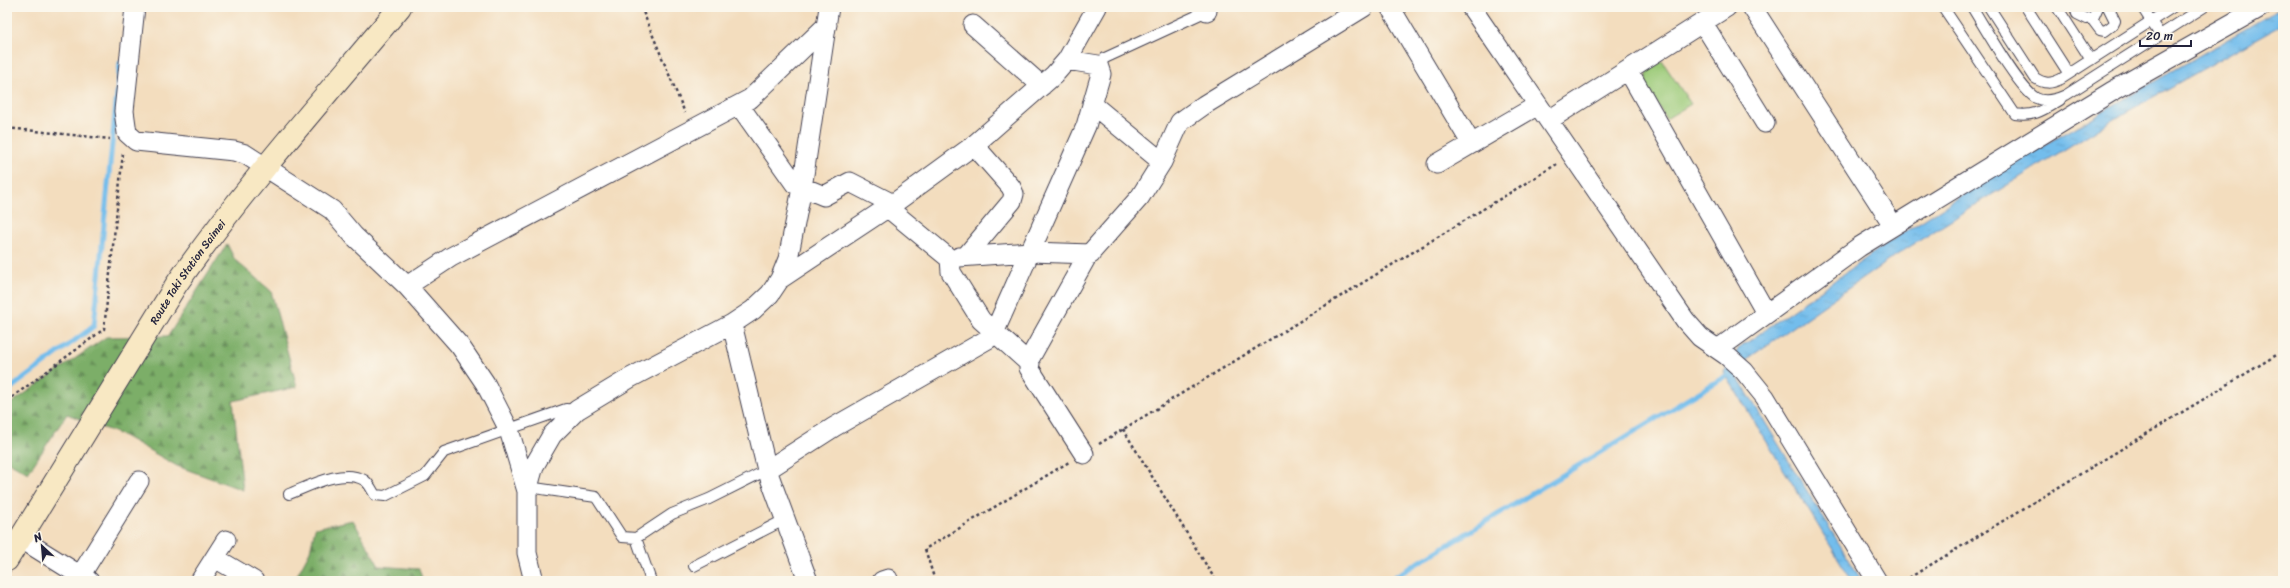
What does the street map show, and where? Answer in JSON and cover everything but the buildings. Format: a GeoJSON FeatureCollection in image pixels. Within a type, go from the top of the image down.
{"type":"FeatureCollection","features":[{"type":"Feature","properties":{"kind":"main road","name":"Route Taki Station Saimei"},"geometry":{"type":"LineString","coordinates":[[7,560],[176,285],[212,234],[265,166],[400,7]]}},
{"type":"Feature","properties":{"kind":"street"},"geometry":{"type":"LineString","coordinates":[[135,7],[124,111],[127,133],[136,141],[234,151],[245,154],[332,210],[354,236],[407,286],[464,352],[485,383],[508,430],[528,489]]}},
{"type":"Feature","properties":{"kind":"street"},"geometry":{"type":"LineString","coordinates":[[780,279],[890,206],[974,145],[1042,86],[1067,60],[1097,7]]}},
{"type":"Feature","properties":{"kind":"street"},"geometry":{"type":"LineString","coordinates":[[1084,454],[1029,368],[1030,358],[1090,254],[1140,197],[1162,162],[1180,122],[1204,105],[1364,7]]}},
{"type":"Feature","properties":{"kind":"street"},"geometry":{"type":"LineString","coordinates":[[1390,7],[1471,143]]}},
{"type":"Feature","properties":{"kind":"street"},"geometry":{"type":"LineString","coordinates":[[1471,7],[1685,320],[1700,337],[1722,352],[1744,371],[1764,397],[1877,581]]}},
{"type":"Feature","properties":{"kind":"street"},"geometry":{"type":"LineString","coordinates":[[1549,120],[1727,7]]}},
{"type":"Feature","properties":{"kind":"street"},"geometry":{"type":"LineString","coordinates":[[1752,7],[1893,226]]}},
{"type":"Feature","properties":{"kind":"street"},"geometry":{"type":"LineString","coordinates":[[1722,352],[1766,313],[1838,260],[2112,92],[2260,7]]}},
{"type":"Feature","properties":{"kind":"street"},"geometry":{"type":"LineString","coordinates":[[407,286],[451,257],[750,99],[828,16]]}},
{"type":"Feature","properties":{"kind":"street"},"geometry":{"type":"LineString","coordinates":[[534,581],[527,553],[528,489],[534,466],[545,444],[564,421],[577,410],[630,378],[732,324],[753,310],[770,294],[780,279],[788,259],[802,188],[828,16]]}},
{"type":"Feature","properties":{"kind":"street"},"geometry":{"type":"LineString","coordinates":[[1703,23],[1765,123]]}},
{"type":"Feature","properties":{"kind":"street"},"geometry":{"type":"LineString","coordinates":[[973,24],[1042,86]]}},
{"type":"Feature","properties":{"kind":"street"},"geometry":{"type":"LineString","coordinates":[[767,470],[834,427],[994,333],[1086,126],[1101,74],[1098,65],[1067,60]]}},
{"type":"Feature","properties":{"kind":"street"},"geometry":{"type":"LineString","coordinates":[[1628,70],[1766,313]]}},
{"type":"Feature","properties":{"kind":"street"},"geometry":{"type":"LineString","coordinates":[[1092,104],[1162,162]]}},
{"type":"Feature","properties":{"kind":"street"},"geometry":{"type":"LineString","coordinates":[[1437,164],[1538,104]]}},
{"type":"Feature","properties":{"kind":"street"},"geometry":{"type":"LineString","coordinates":[[739,105],[795,184],[824,196],[850,182],[890,206],[958,257],[1031,252],[1090,254]]}},
{"type":"Feature","properties":{"kind":"street"},"geometry":{"type":"LineString","coordinates":[[974,145],[1011,187],[1014,194],[1012,201],[958,257],[951,272],[981,320],[1030,364]]}},
{"type":"Feature","properties":{"kind":"street"},"geometry":{"type":"LineString","coordinates":[[732,324],[767,470],[808,581]]}},
{"type":"Feature","properties":{"kind":"street"},"geometry":{"type":"LineString","coordinates":[[20,538],[82,579],[139,482]]}},
{"type":"Feature","properties":{"kind":"street"},"geometry":{"type":"LineString","coordinates":[[200,581],[226,540]]}},
{"type":"Feature","properties":{"kind":"street"},"geometry":{"type":"LineString","coordinates":[[215,558],[254,581]]}},
{"type":"Feature","properties":{"kind":"lane"},"geometry":{"type":"LineString","coordinates":[[1943,7],[2015,114],[2028,116],[2043,110],[2204,7]]}},
{"type":"Feature","properties":{"kind":"lane"},"geometry":{"type":"LineString","coordinates":[[1972,7],[2029,93],[2044,100],[2056,99],[2066,95]]}},
{"type":"Feature","properties":{"kind":"lane"},"geometry":{"type":"LineString","coordinates":[[1989,7],[2035,78],[2044,83],[2049,83],[2069,74],[2151,21],[2168,8],[2176,25]]}},
{"type":"Feature","properties":{"kind":"lane"},"geometry":{"type":"LineString","coordinates":[[2026,7],[2069,74]]}},
{"type":"Feature","properties":{"kind":"lane"},"geometry":{"type":"LineString","coordinates":[[2057,7],[2091,60]]}},
{"type":"Feature","properties":{"kind":"lane"},"geometry":{"type":"LineString","coordinates":[[2075,7],[2080,17],[2091,18],[2100,30],[2105,31],[2114,26],[2115,21],[2108,7]]}},
{"type":"Feature","properties":{"kind":"lane"},"geometry":{"type":"LineString","coordinates":[[2091,18],[2096,13],[2098,7]]}},
{"type":"Feature","properties":{"kind":"lane"},"geometry":{"type":"LineString","coordinates":[[2142,7],[2160,35]]}},
{"type":"Feature","properties":{"kind":"lane"},"geometry":{"type":"LineString","coordinates":[[1098,65],[1105,58],[1204,9]]}},
{"type":"Feature","properties":{"kind":"lane"},"geometry":{"type":"LineString","coordinates":[[289,494],[336,477],[353,476],[365,481],[375,495],[385,496],[426,476],[444,452],[566,409],[577,410]]}},
{"type":"Feature","properties":{"kind":"lane"},"geometry":{"type":"LineString","coordinates":[[528,489],[596,497],[622,537],[636,538],[672,514],[709,499],[767,470]]}},
{"type":"Feature","properties":{"kind":"lane"},"geometry":{"type":"LineString","coordinates":[[694,566],[786,519]]}},
{"type":"Feature","properties":{"kind":"lane"},"geometry":{"type":"LineString","coordinates":[[636,538],[651,581]]}},
{"type":"Feature","properties":{"kind":"path"},"geometry":{"type":"LineString","coordinates":[[641,7],[692,130]]}},
{"type":"Feature","properties":{"kind":"path"},"geometry":{"type":"LineString","coordinates":[[7,128],[106,138]]}},
{"type":"Feature","properties":{"kind":"path"},"geometry":{"type":"LineString","coordinates":[[7,401],[104,329],[124,147]]}},
{"type":"Feature","properties":{"kind":"path"},"geometry":{"type":"LineString","coordinates":[[935,581],[925,549],[1084,454],[1572,154]]}},
{"type":"Feature","properties":{"kind":"path"},"geometry":{"type":"LineString","coordinates":[[1904,581],[2283,351]]}},
{"type":"Feature","properties":{"kind":"path"},"geometry":{"type":"LineString","coordinates":[[1123,429],[1216,581]]}},
{"type":"Feature","properties":{"kind":"green space"},"geometry":{"type":"Polygon","coordinates":[[[1662,61],[1691,104],[1666,119],[1645,84],[1648,70],[1662,61]]]}},
{"type":"Feature","properties":{"kind":"green space"},"geometry":{"type":"Polygon","coordinates":[[[227,244],[235,260],[271,291],[297,387],[233,401],[243,490],[177,466],[124,436],[67,414],[28,473],[7,461],[7,406],[106,337],[168,336],[227,244]]]}},
{"type":"Feature","properties":{"kind":"green space"},"geometry":{"type":"Polygon","coordinates":[[[353,520],[379,566],[419,569],[423,581],[294,581],[310,551],[315,528],[353,520]]]}},
{"type":"Feature","properties":{"kind":"water"},"geometry":{"type":"Polygon","coordinates":[[[2283,7],[2283,24],[2107,123],[1892,258],[1750,357],[1735,373],[1862,581],[1852,581],[1724,372],[1738,349],[1886,244],[1990,177],[2283,7]]]}},
{"type":"Feature","properties":{"kind":"waterway"},"geometry":{"type":"LineString","coordinates":[[7,391],[94,326],[120,63]]}},
{"type":"Feature","properties":{"kind":"waterway"},"geometry":{"type":"LineString","coordinates":[[1388,581],[1731,373]]}}]}
